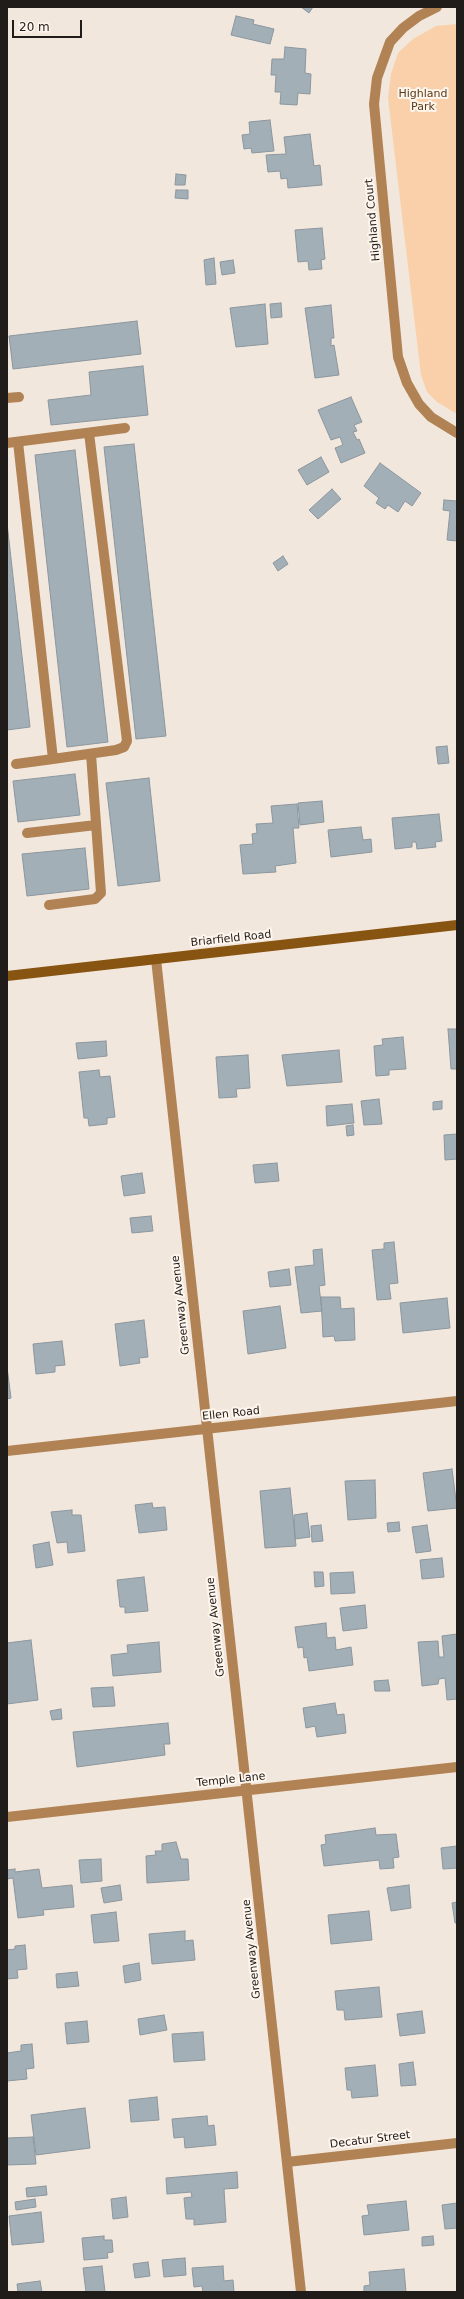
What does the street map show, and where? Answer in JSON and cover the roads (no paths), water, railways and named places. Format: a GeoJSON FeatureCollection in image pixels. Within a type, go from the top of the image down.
{"type":"FeatureCollection","features":[{"type":"Feature","properties":{"kind":"main road","name":"Briarfield Road"},"geometry":{"type":"LineString","coordinates":[[7,976],[457,925]]}},
{"type":"Feature","properties":{"kind":"street","name":"Highland Court"},"geometry":{"type":"LineString","coordinates":[[437,7],[419,16],[403,28],[390,42],[377,78],[374,104],[398,357],[407,383],[419,404],[431,417],[457,433]]}},
{"type":"Feature","properties":{"kind":"street"},"geometry":{"type":"LineString","coordinates":[[7,398],[19,397]]}},
{"type":"Feature","properties":{"kind":"street"},"geometry":{"type":"LineString","coordinates":[[7,443],[125,428]]}},
{"type":"Feature","properties":{"kind":"street"},"geometry":{"type":"LineString","coordinates":[[16,764],[116,750],[124,747],[127,741],[88,433]]}},
{"type":"Feature","properties":{"kind":"street"},"geometry":{"type":"LineString","coordinates":[[18,442],[53,759]]}},
{"type":"Feature","properties":{"kind":"street"},"geometry":{"type":"LineString","coordinates":[[49,905],[95,899],[101,893],[91,754]]}},
{"type":"Feature","properties":{"kind":"street"},"geometry":{"type":"LineString","coordinates":[[28,833],[96,825]]}},
{"type":"Feature","properties":{"kind":"street","name":"Greenway Avenue"},"geometry":{"type":"LineString","coordinates":[[156,960],[245,1790],[301,2292]]}},
{"type":"Feature","properties":{"kind":"street","name":"Ellen Road"},"geometry":{"type":"LineString","coordinates":[[7,1450],[457,1401]]}},
{"type":"Feature","properties":{"kind":"street","name":"Temple Lane"},"geometry":{"type":"LineString","coordinates":[[7,1817],[457,1767]]}},
{"type":"Feature","properties":{"kind":"street","name":"Decatur Street"},"geometry":{"type":"LineString","coordinates":[[287,2162],[457,2143]]}},
{"type":"Feature","properties":{"kind":"park label","name":"Highland Park"},"geometry":{"type":"Point","coordinates":[423,100]}}]}
